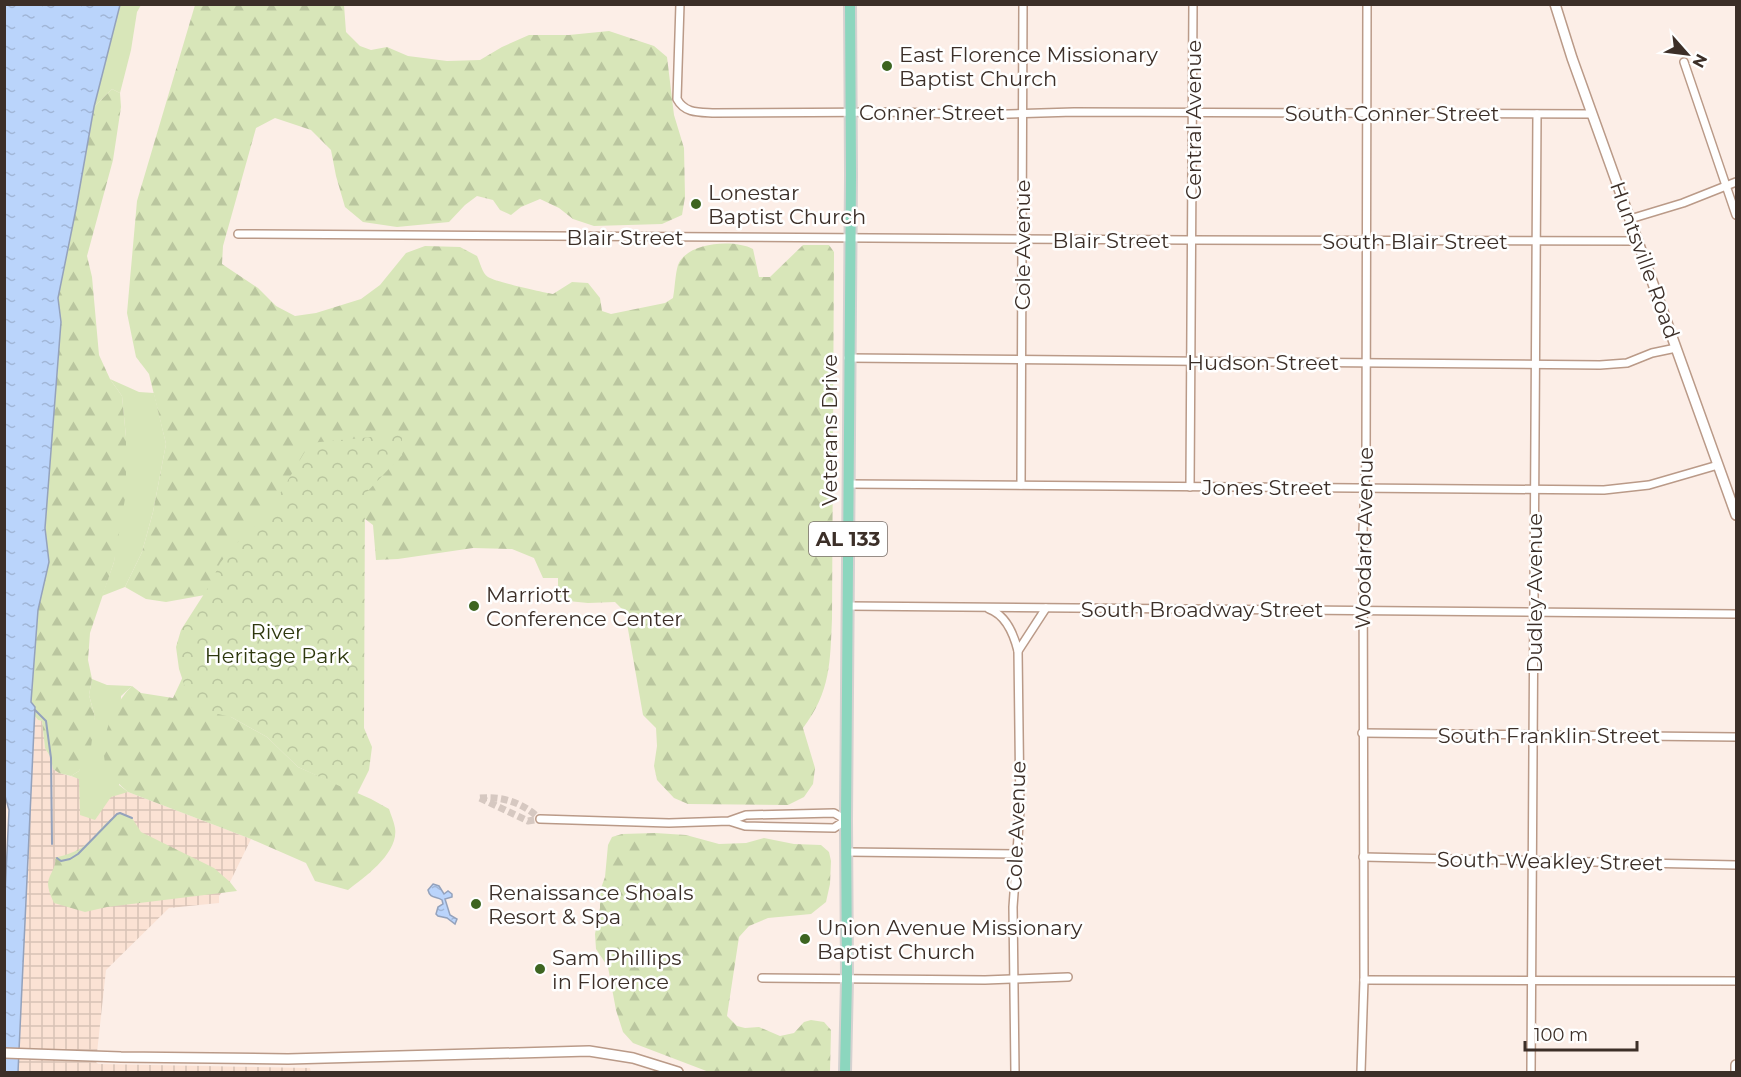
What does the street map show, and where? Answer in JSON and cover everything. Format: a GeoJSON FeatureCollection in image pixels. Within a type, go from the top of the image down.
{"type":"FeatureCollection","features":[{"type":"Feature","properties":{"kind":"main road","name":"Veterans Drive"},"geometry":{"type":"LineString","coordinates":[[845,1072],[850,4]]}},
{"type":"Feature","properties":{"kind":"main road","name":"Huntsville Road"},"geometry":{"type":"LineString","coordinates":[[1555,4],[1592,114],[1737,515]]}},
{"type":"Feature","properties":{"kind":"main road"},"geometry":{"type":"LineString","coordinates":[[4,1053],[288,1059],[589,1052],[633,1058],[678,1072]]}},
{"type":"Feature","properties":{"kind":"main road"},"geometry":{"type":"LineString","coordinates":[[1736,1072],[1737,1065]]}},
{"type":"Feature","properties":{"kind":"street","name":"Conner Street"},"geometry":{"type":"LineString","coordinates":[[680,4],[677,99],[681,106],[689,111],[715,113],[902,112],[975,115],[1023,112],[1192,113]]}},
{"type":"Feature","properties":{"kind":"street","name":"Cole Avenue"},"geometry":{"type":"LineString","coordinates":[[1021,485],[1023,4]]}},
{"type":"Feature","properties":{"kind":"street","name":"Central Avenue"},"geometry":{"type":"LineString","coordinates":[[1190,487],[1193,4]]}},
{"type":"Feature","properties":{"kind":"street","name":"Woodard Avenue"},"geometry":{"type":"LineString","coordinates":[[1361,1072],[1364,980],[1362,733],[1363,531],[1366,488],[1367,4]]}},
{"type":"Feature","properties":{"kind":"street"},"geometry":{"type":"LineString","coordinates":[[1684,62],[1737,215]]}},
{"type":"Feature","properties":{"kind":"street","name":"South Conner Street"},"geometry":{"type":"LineString","coordinates":[[1192,113],[1592,114]]}},
{"type":"Feature","properties":{"kind":"street","name":"Dudley Avenue"},"geometry":{"type":"LineString","coordinates":[[1531,1072],[1537,114]]}},
{"type":"Feature","properties":{"kind":"street"},"geometry":{"type":"LineString","coordinates":[[1630,219],[1737,182]]}},
{"type":"Feature","properties":{"kind":"street"},"geometry":{"type":"LineString","coordinates":[[1727,187],[1737,192]]}},
{"type":"Feature","properties":{"kind":"street","name":"Blair Street"},"geometry":{"type":"LineString","coordinates":[[238,234],[1191,240]]}},
{"type":"Feature","properties":{"kind":"street","name":"South Blair Street"},"geometry":{"type":"LineString","coordinates":[[1191,240],[1638,241]]}},
{"type":"Feature","properties":{"kind":"street","name":"Hudson Street"},"geometry":{"type":"LineString","coordinates":[[849,358],[1600,365],[1627,363],[1652,353],[1676,348]]}},
{"type":"Feature","properties":{"kind":"street","name":"Jones Street"},"geometry":{"type":"LineString","coordinates":[[848,484],[1631,488],[1658,483],[1718,465]]}},
{"type":"Feature","properties":{"kind":"street","name":"South Broadway Street"},"geometry":{"type":"LineString","coordinates":[[848,606],[1737,614]]}},
{"type":"Feature","properties":{"kind":"street","name":"Cole Avenue"},"geometry":{"type":"LineString","coordinates":[[981,607],[993,610],[1006,622],[1018,651],[1020,810],[1013,907],[1015,1072]]}},
{"type":"Feature","properties":{"kind":"street"},"geometry":{"type":"LineString","coordinates":[[1018,651],[1046,608]]}},
{"type":"Feature","properties":{"kind":"street","name":"South Franklin Street"},"geometry":{"type":"LineString","coordinates":[[1362,733],[1737,737]]}},
{"type":"Feature","properties":{"kind":"street"},"geometry":{"type":"LineString","coordinates":[[540,819],[669,823],[729,821],[746,815],[834,813],[846,820],[834,828],[745,826],[729,821]]}},
{"type":"Feature","properties":{"kind":"street"},"geometry":{"type":"LineString","coordinates":[[847,852],[1017,854]]}},
{"type":"Feature","properties":{"kind":"street","name":"South Weakley Street"},"geometry":{"type":"LineString","coordinates":[[1364,857],[1737,865]]}},
{"type":"Feature","properties":{"kind":"street"},"geometry":{"type":"LineString","coordinates":[[762,978],[1014,980],[1068,977]]}},
{"type":"Feature","properties":{"kind":"street"},"geometry":{"type":"LineString","coordinates":[[1364,980],[1737,981]]}},
{"type":"Feature","properties":{"kind":"shaded area"},"geometry":{"type":"Polygon","coordinates":[[[34,715],[42,721],[45,748],[51,758],[53,769],[59,773],[128,792],[251,839],[231,880],[219,896],[219,903],[169,908],[106,970],[96,1062],[98,1064],[310,1068],[311,1072],[18,1072],[34,715]]]}},
{"type":"Feature","properties":{"kind":"green space"},"geometry":{"type":"Polygon","coordinates":[[[120,5],[141,5],[137,12],[131,50],[120,93],[112,89],[94,107],[120,5]]]}},
{"type":"Feature","properties":{"kind":"green space"},"geometry":{"type":"Polygon","coordinates":[[[195,5],[344,5],[346,32],[360,46],[371,50],[387,47],[408,56],[447,61],[480,60],[529,35],[569,35],[609,31],[654,46],[667,57],[674,115],[684,148],[685,197],[682,215],[662,224],[594,226],[573,219],[559,208],[540,199],[521,207],[511,215],[500,210],[493,200],[477,196],[449,222],[397,227],[363,222],[345,207],[331,150],[311,130],[275,118],[256,128],[223,246],[222,264],[258,288],[276,306],[295,316],[316,313],[361,299],[380,285],[406,253],[425,246],[460,247],[477,256],[488,277],[529,289],[553,294],[572,282],[588,283],[600,298],[602,311],[611,314],[665,303],[673,298],[678,265],[683,257],[701,247],[735,244],[753,249],[759,277],[770,277],[803,245],[829,245],[834,252],[832,619],[829,663],[824,689],[803,728],[815,768],[813,784],[804,797],[788,805],[688,804],[674,798],[657,780],[654,766],[657,746],[656,728],[643,715],[625,612],[615,602],[588,603],[558,600],[558,578],[543,578],[534,558],[512,549],[473,548],[376,560],[373,525],[353,510],[216,593],[166,602],[146,599],[125,587],[142,552],[153,512],[166,444],[149,374],[136,357],[127,313],[137,201],[195,5]]]}},
{"type":"Feature","properties":{"kind":"green space"},"geometry":{"type":"Polygon","coordinates":[[[112,89],[120,93],[121,107],[113,160],[87,256],[92,277],[99,355],[110,379],[122,396],[126,437],[126,493],[114,562],[90,633],[88,660],[92,679],[89,695],[95,717],[91,747],[79,771],[71,776],[53,769],[51,758],[45,748],[42,721],[34,715],[35,708],[31,702],[38,610],[49,562],[45,528],[61,322],[58,298],[94,107],[112,89]]]}},
{"type":"Feature","properties":{"kind":"green space"},"geometry":{"type":"Polygon","coordinates":[[[110,379],[139,392],[154,393],[166,444],[153,512],[142,552],[125,587],[102,596],[114,562],[126,437],[122,396],[110,379]]]}},
{"type":"Feature","properties":{"kind":"green space","name":"River Heritage Park"},"geometry":{"type":"Polygon","coordinates":[[[402,434],[402,455],[365,494],[364,728],[372,747],[369,770],[357,794],[298,767],[267,737],[231,717],[192,708],[179,669],[176,647],[181,630],[211,583],[220,563],[269,512],[310,443],[402,434]]]}},
{"type":"Feature","properties":{"kind":"green space"},"geometry":{"type":"Polygon","coordinates":[[[187,668],[231,717],[267,737],[298,767],[389,809],[395,826],[395,837],[392,846],[379,864],[348,890],[315,881],[306,863],[251,839],[128,792],[115,780],[106,766],[104,745],[109,723],[119,702],[132,686],[141,693],[173,698],[187,668]]]}},
{"type":"Feature","properties":{"kind":"green space"},"geometry":{"type":"Polygon","coordinates":[[[92,679],[107,685],[132,686],[121,696],[119,785],[128,792],[111,797],[95,820],[80,815],[79,779],[71,776],[79,771],[95,717],[89,695],[92,679]]]}},
{"type":"Feature","properties":{"kind":"green space"},"geometry":{"type":"Polygon","coordinates":[[[120,813],[132,818],[141,832],[214,868],[237,891],[107,907],[85,912],[54,903],[48,883],[55,858],[82,847],[110,819],[120,813]]]}},
{"type":"Feature","properties":{"kind":"green space"},"geometry":{"type":"Polygon","coordinates":[[[622,834],[686,835],[719,844],[746,843],[764,838],[794,844],[821,845],[829,852],[830,884],[826,902],[811,914],[768,918],[749,926],[739,937],[727,1016],[737,1026],[759,1027],[780,1036],[794,1033],[804,1022],[811,1020],[824,1022],[831,1030],[830,1072],[709,1072],[633,1043],[623,1032],[616,1010],[608,967],[596,949],[595,934],[600,908],[600,891],[605,877],[608,845],[612,837],[622,834]]]}},
{"type":"Feature","properties":{"kind":"water"},"geometry":{"type":"Polygon","coordinates":[[[5,5],[120,5],[94,107],[58,298],[61,322],[45,528],[49,562],[38,610],[31,702],[35,707],[18,1072],[5,1072],[4,915],[9,810],[5,796],[5,5]]]}},
{"type":"Feature","properties":{"kind":"water"},"geometry":{"type":"Polygon","coordinates":[[[433,884],[439,886],[444,894],[448,891],[452,894],[452,897],[445,899],[450,915],[457,919],[455,924],[436,914],[438,907],[443,904],[442,900],[429,893],[428,890],[433,884]]]}},
{"type":"Feature","properties":{"kind":"waterway"},"geometry":{"type":"LineString","coordinates":[[35,710],[46,721],[51,758],[52,844]]}},
{"type":"Feature","properties":{"kind":"waterway"},"geometry":{"type":"LineString","coordinates":[[57,858],[61,861],[78,854],[117,814],[132,818]]}},
{"type":"Feature","properties":{"kind":"tunnel"},"geometry":{"type":"LineString","coordinates":[[480,798],[497,798],[512,802],[527,809],[540,819]]}},
{"type":"Feature","properties":{"kind":"tunnel"},"geometry":{"type":"LineString","coordinates":[[480,798],[528,821],[540,819]]}},
{"type":"Feature","properties":{"kind":"place","name":"East Florence Missionary Baptist Church"},"geometry":{"type":"Point","coordinates":[887,66]}},
{"type":"Feature","properties":{"kind":"place","name":"Lonestar Baptist Church"},"geometry":{"type":"Point","coordinates":[696,204]}},
{"type":"Feature","properties":{"kind":"place","name":"Marriott Conference Center"},"geometry":{"type":"Point","coordinates":[474,606]}},
{"type":"Feature","properties":{"kind":"place","name":"Renaissance Shoals Resort & Spa"},"geometry":{"type":"Point","coordinates":[476,904]}},
{"type":"Feature","properties":{"kind":"place","name":"Union Avenue Missionary Baptist Church"},"geometry":{"type":"Point","coordinates":[805,939]}},
{"type":"Feature","properties":{"kind":"place","name":"Sam Phillips in Florence"},"geometry":{"type":"Point","coordinates":[540,969]}}]}
